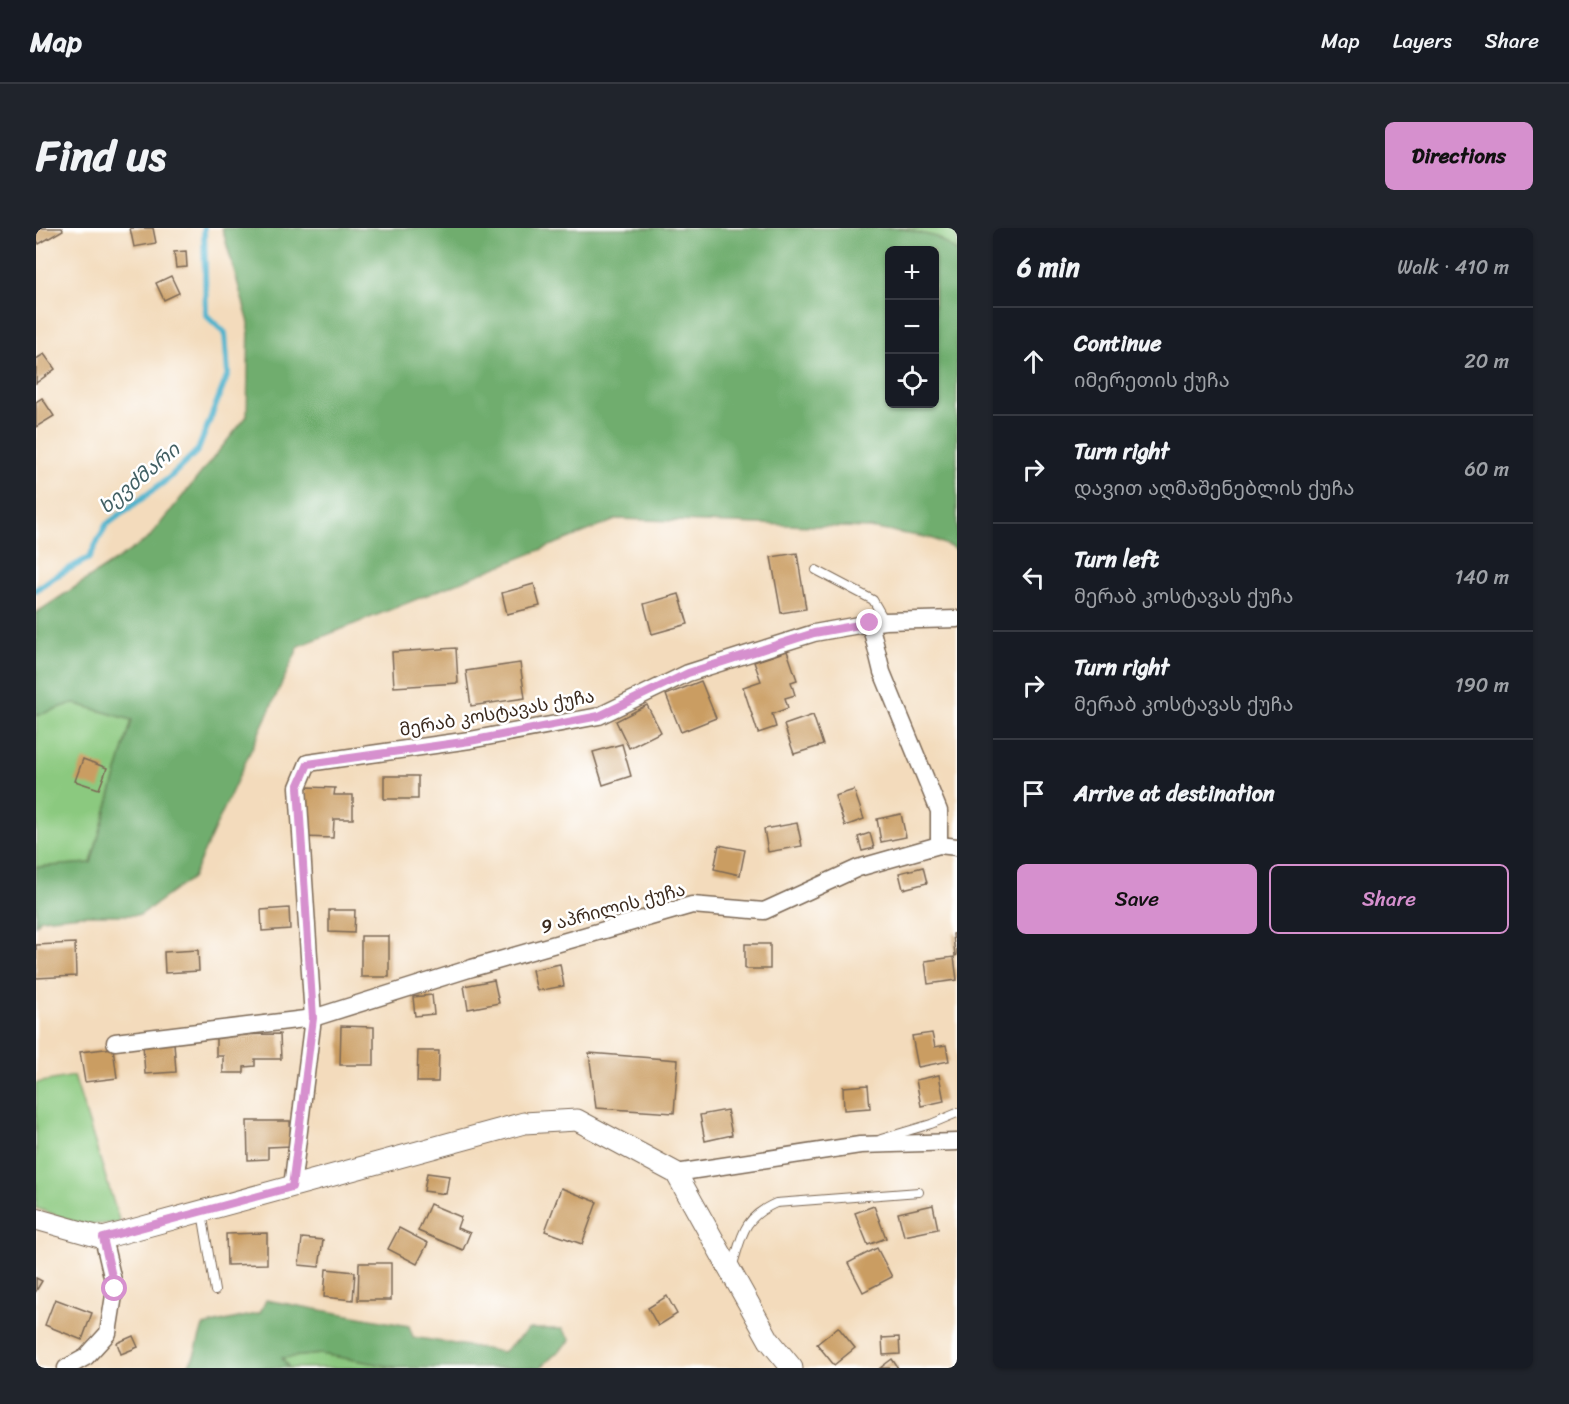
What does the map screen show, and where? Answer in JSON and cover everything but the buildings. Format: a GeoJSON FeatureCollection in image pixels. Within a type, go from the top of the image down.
{"type":"FeatureCollection","features":[{"type":"Feature","properties":{"kind":"street"},"geometry":{"type":"LineString","coordinates":[[939,845],[939,811],[882,672],[878,622],[957,619]]}},
{"type":"Feature","properties":{"kind":"street","name":"მერაბ კოსტავას ქუჩა"},"geometry":{"type":"LineString","coordinates":[[292,1187],[313,1018],[298,787],[308,764],[470,741],[599,716],[688,673],[814,633],[878,622]]}},
{"type":"Feature","properties":{"kind":"street","name":"9 აპრილის ქუჩა"},"geometry":{"type":"LineString","coordinates":[[115,1042],[313,1018],[472,968],[692,905],[764,911],[858,868],[939,845],[957,847]]}},
{"type":"Feature","properties":{"kind":"street"},"geometry":{"type":"LineString","coordinates":[[36,1219],[103,1238],[524,1123],[577,1120],[676,1173],[769,1340],[792,1368]]}},
{"type":"Feature","properties":{"kind":"street"},"geometry":{"type":"LineString","coordinates":[[676,1173],[860,1145],[957,1142]]}},
{"type":"Feature","properties":{"kind":"street"},"geometry":{"type":"LineString","coordinates":[[66,1368],[86,1357],[108,1333],[115,1289],[103,1238]]}},
{"type":"Feature","properties":{"kind":"lane"},"geometry":{"type":"LineString","coordinates":[[816,570],[873,600],[878,622]]}},
{"type":"Feature","properties":{"kind":"lane"},"geometry":{"type":"LineString","coordinates":[[860,1145],[931,1124],[957,1113]]}},
{"type":"Feature","properties":{"kind":"lane"},"geometry":{"type":"LineString","coordinates":[[731,1271],[748,1221],[762,1209],[776,1203],[919,1192]]}},
{"type":"Feature","properties":{"kind":"lane"},"geometry":{"type":"LineString","coordinates":[[202,1211],[215,1291]]}},
{"type":"Feature","properties":{"kind":"green space"},"geometry":{"type":"Polygon","coordinates":[[[222,228],[900,228],[936,237],[957,252],[957,550],[931,538],[869,528],[618,519],[299,646],[192,878],[140,915],[81,915],[41,919],[36,925],[36,867],[91,863],[132,720],[73,703],[36,716],[36,613],[148,539],[247,416],[249,323],[222,228]]]}},
{"type":"Feature","properties":{"kind":"green space"},"geometry":{"type":"Polygon","coordinates":[[[900,228],[957,228],[957,252],[936,237],[900,228]]]}},
{"type":"Feature","properties":{"kind":"green space"},"geometry":{"type":"Polygon","coordinates":[[[73,703],[132,720],[91,863],[36,867],[36,716],[73,703]]]}},
{"type":"Feature","properties":{"kind":"green space"},"geometry":{"type":"Polygon","coordinates":[[[74,1076],[120,1223],[83,1225],[36,1208],[36,1083],[74,1076]]]}},
{"type":"Feature","properties":{"kind":"green space"},"geometry":{"type":"Polygon","coordinates":[[[266,1300],[409,1326],[413,1337],[503,1352],[529,1329],[562,1329],[571,1340],[540,1368],[400,1368],[321,1354],[282,1358],[289,1368],[187,1368],[194,1356],[203,1326],[260,1313],[266,1300]]]}},
{"type":"Feature","properties":{"kind":"green space"},"geometry":{"type":"Polygon","coordinates":[[[321,1354],[400,1368],[289,1368],[282,1358],[321,1354]]]}},
{"type":"Feature","properties":{"kind":"waterway","name":"ხევძმარი"},"geometry":{"type":"LineString","coordinates":[[36,590],[54,577],[89,558],[106,525],[168,479],[198,450],[228,374],[225,333],[206,315],[204,228]]}},
{"type":"Feature","properties":{"kind":"route"},"geometry":{"type":"LineString","coordinates":[[115,1289],[103,1238],[292,1187],[313,1018],[298,787],[308,764],[470,741],[599,716],[688,673],[814,633],[870,623]]}}]}
